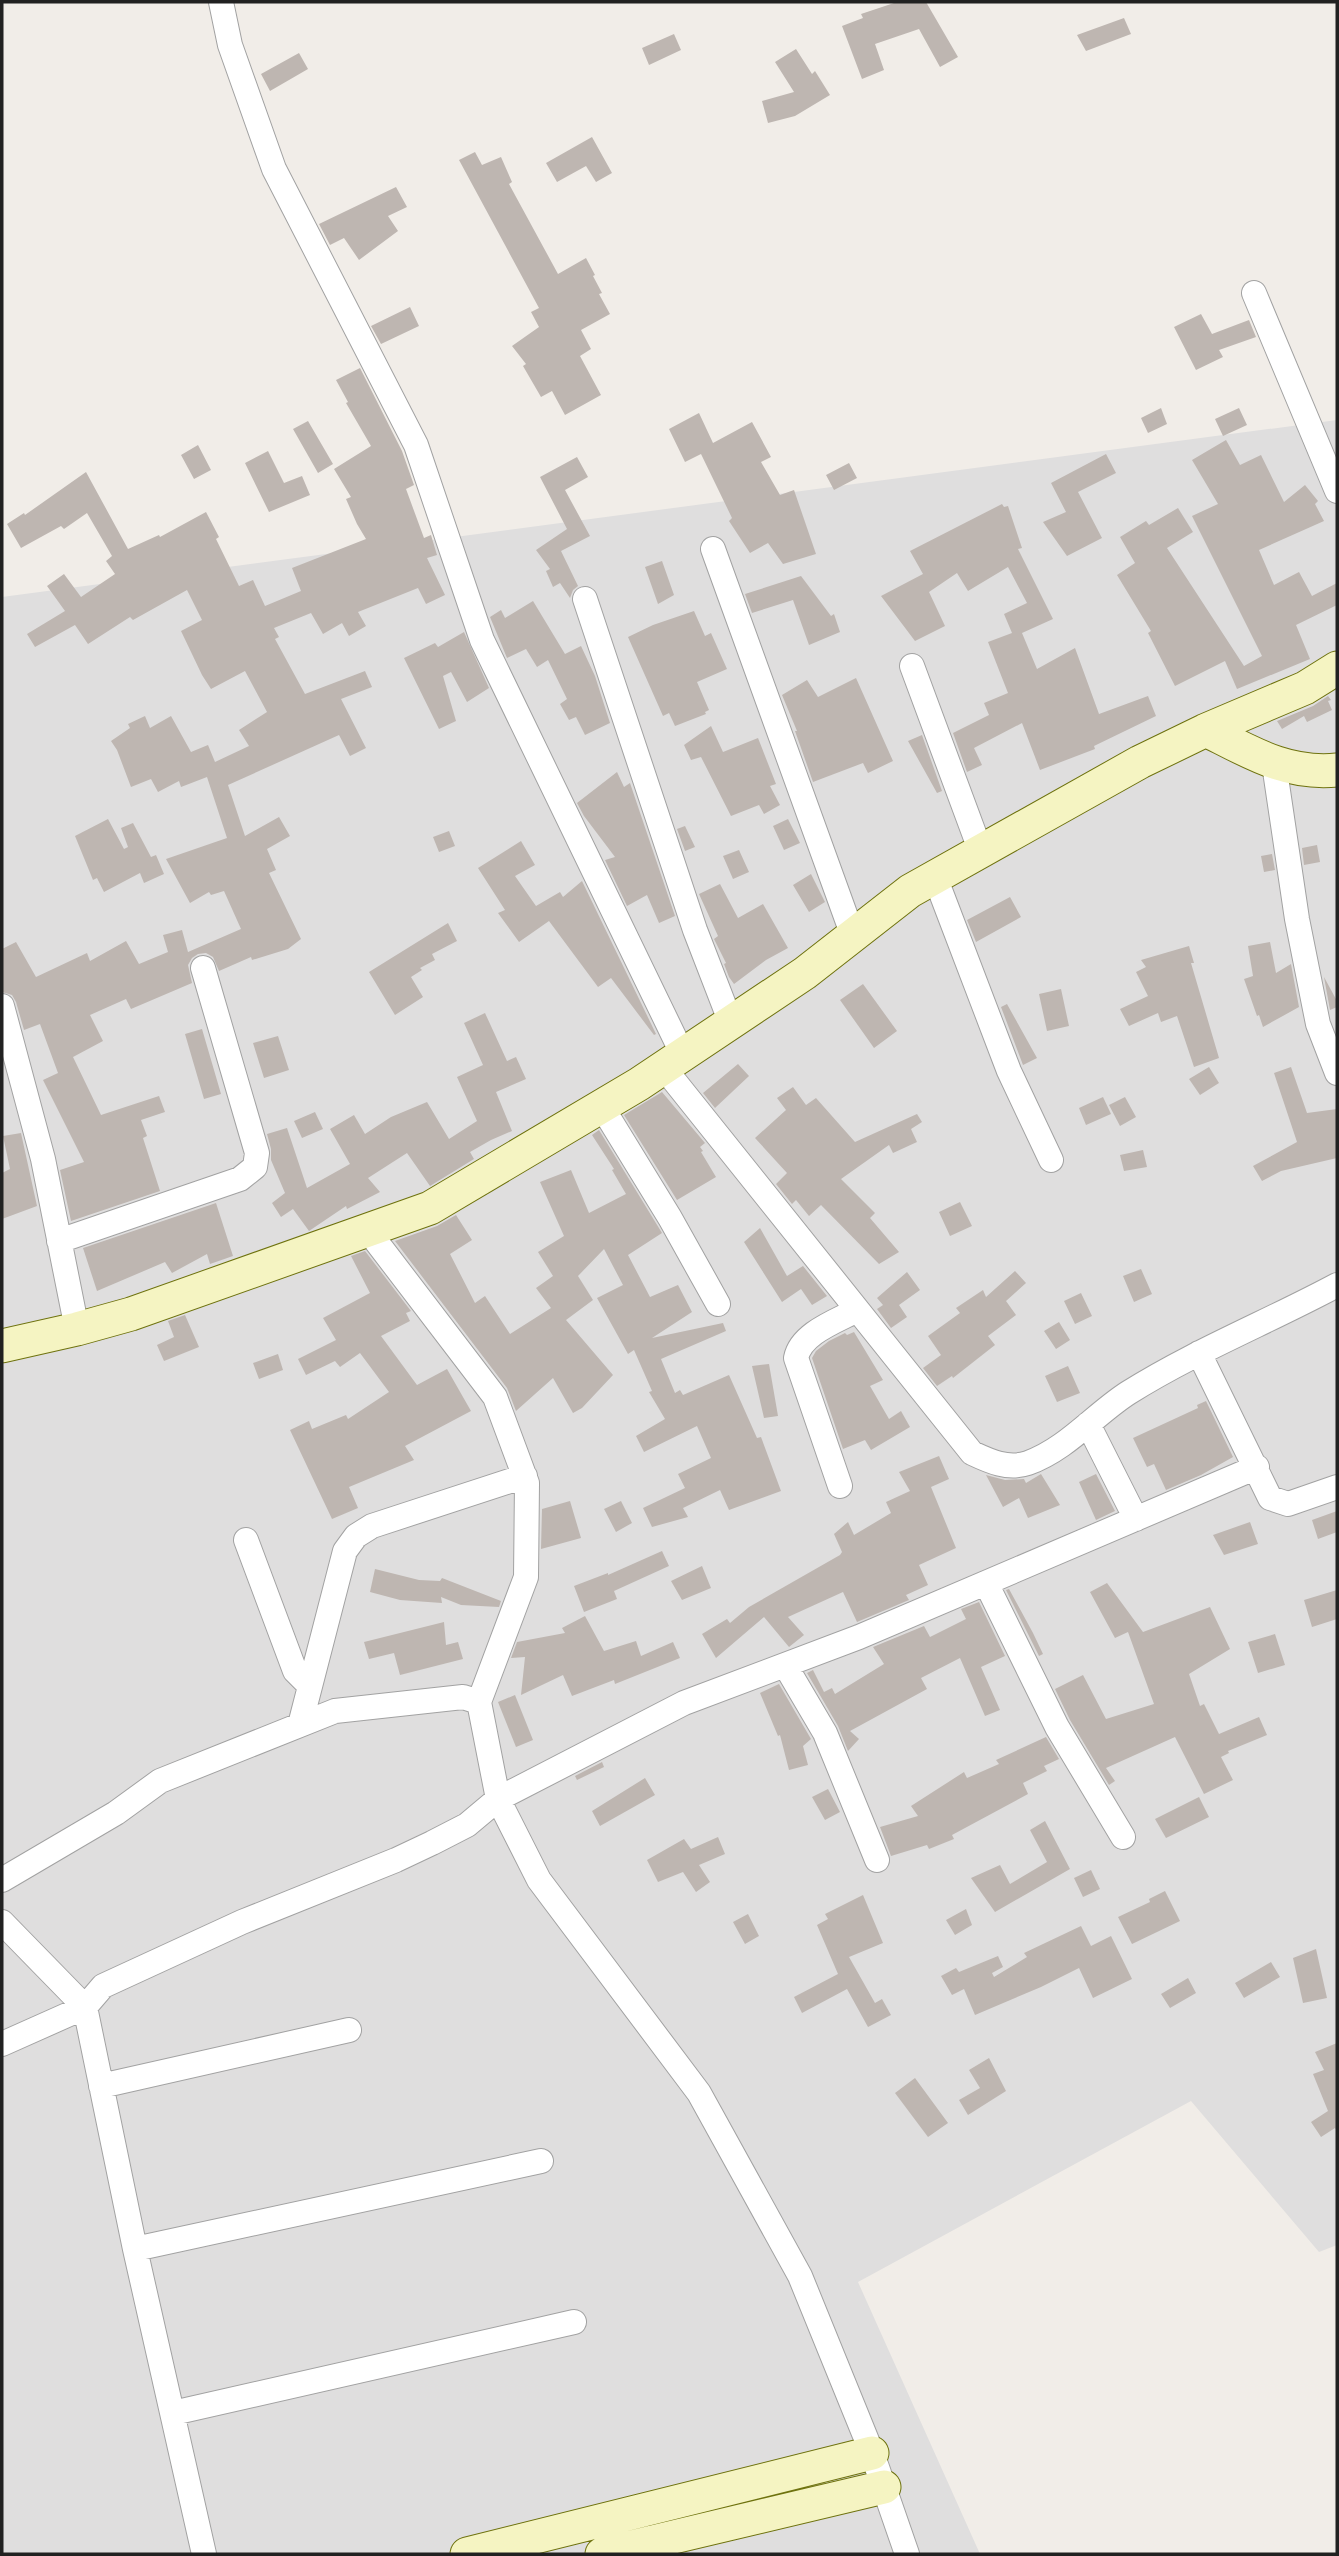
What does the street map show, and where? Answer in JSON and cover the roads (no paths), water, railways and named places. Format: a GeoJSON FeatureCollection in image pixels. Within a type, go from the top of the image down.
{"type":"FeatureCollection","features":[{"type":"Feature","properties":{"kind":"street"},"geometry":{"type":"LineString","coordinates":[[221,2],[230,45],[274,169],[416,444],[482,640],[674,1062],[857,1310],[972,1453],[996,1464],[1024,1464],[1053,1452],[1125,1395],[1199,1353],[1337,1285]]}},
{"type":"Feature","properties":{"kind":"street"},"geometry":{"type":"LineString","coordinates":[[1254,293],[1337,491]]}},
{"type":"Feature","properties":{"kind":"street"},"geometry":{"type":"LineString","coordinates":[[713,549],[853,936]]}},
{"type":"Feature","properties":{"kind":"street"},"geometry":{"type":"LineString","coordinates":[[585,599],[695,930],[731,1023]]}},
{"type":"Feature","properties":{"kind":"street"},"geometry":{"type":"LineString","coordinates":[[912,666],[981,852]]}},
{"type":"Feature","properties":{"kind":"street"},"geometry":{"type":"LineString","coordinates":[[2,1346],[131,1314],[369,1232],[430,1208],[674,1062],[805,973],[910,891],[1140,762],[1206,730],[1305,688],[1337,668]]}},
{"type":"Feature","properties":{"kind":"street"},"geometry":{"type":"LineString","coordinates":[[1206,730],[1274,764],[1322,771],[1337,770]]}},
{"type":"Feature","properties":{"kind":"street"},"geometry":{"type":"LineString","coordinates":[[1274,764],[1297,919],[1318,1024],[1337,1073]]}},
{"type":"Feature","properties":{"kind":"street"},"geometry":{"type":"LineString","coordinates":[[935,877],[1009,1071],[1051,1160]]}},
{"type":"Feature","properties":{"kind":"street"},"geometry":{"type":"LineString","coordinates":[[60,1241],[240,1179],[255,1167],[257,1153],[203,968]]}},
{"type":"Feature","properties":{"kind":"street"},"geometry":{"type":"LineString","coordinates":[[2,1006],[43,1159],[77,1329]]}},
{"type":"Feature","properties":{"kind":"street"},"geometry":{"type":"LineString","coordinates":[[602,1107],[670,1218],[718,1304]]}},
{"type":"Feature","properties":{"kind":"street"},"geometry":{"type":"LineString","coordinates":[[369,1232],[495,1397],[527,1483],[526,1577],[479,1702],[498,1799],[539,1880],[699,2093],[800,2276],[872,2453],[907,2554]]}},
{"type":"Feature","properties":{"kind":"street"},"geometry":{"type":"LineString","coordinates":[[839,1486],[796,1358],[798,1348],[809,1337],[857,1310]]}},
{"type":"Feature","properties":{"kind":"street"},"geometry":{"type":"LineString","coordinates":[[1199,1353],[1270,1498],[1289,1504],[1337,1487]]}},
{"type":"Feature","properties":{"kind":"street"},"geometry":{"type":"LineString","coordinates":[[1088,1424],[1136,1519]]}},
{"type":"Feature","properties":{"kind":"street"},"geometry":{"type":"LineString","coordinates":[[2,2044],[85,2007],[103,1986],[242,1922],[396,1860],[467,1825],[498,1799],[684,1703],[986,1583],[1256,1467]]}},
{"type":"Feature","properties":{"kind":"street"},"geometry":{"type":"LineString","coordinates":[[300,1725],[345,1551],[356,1536],[372,1526],[525,1476]]}},
{"type":"Feature","properties":{"kind":"street"},"geometry":{"type":"LineString","coordinates":[[246,1540],[295,1671],[310,1686]]}},
{"type":"Feature","properties":{"kind":"street"},"geometry":{"type":"LineString","coordinates":[[986,1583],[1057,1727],[1123,1838]]}},
{"type":"Feature","properties":{"kind":"street"},"geometry":{"type":"LineString","coordinates":[[785,1665],[825,1733],[877,1860]]}},
{"type":"Feature","properties":{"kind":"street"},"geometry":{"type":"LineString","coordinates":[[2,1880],[116,1813],[160,1781],[300,1725],[335,1712],[404,1702],[463,1697],[479,1702]]}},
{"type":"Feature","properties":{"kind":"street"},"geometry":{"type":"LineString","coordinates":[[2,1922],[85,2007],[135,2249],[204,2554]]}},
{"type":"Feature","properties":{"kind":"street"},"geometry":{"type":"LineString","coordinates":[[101,2086],[349,2030]]}},
{"type":"Feature","properties":{"kind":"street"},"geometry":{"type":"LineString","coordinates":[[135,2249],[541,2161]]}},
{"type":"Feature","properties":{"kind":"street"},"geometry":{"type":"LineString","coordinates":[[173,2413],[574,2322]]}},
{"type":"Feature","properties":{"kind":"street"},"geometry":{"type":"LineString","coordinates":[[467,2554],[872,2453]]}},
{"type":"Feature","properties":{"kind":"street"},"geometry":{"type":"LineString","coordinates":[[602,2554],[884,2487]]}}]}
